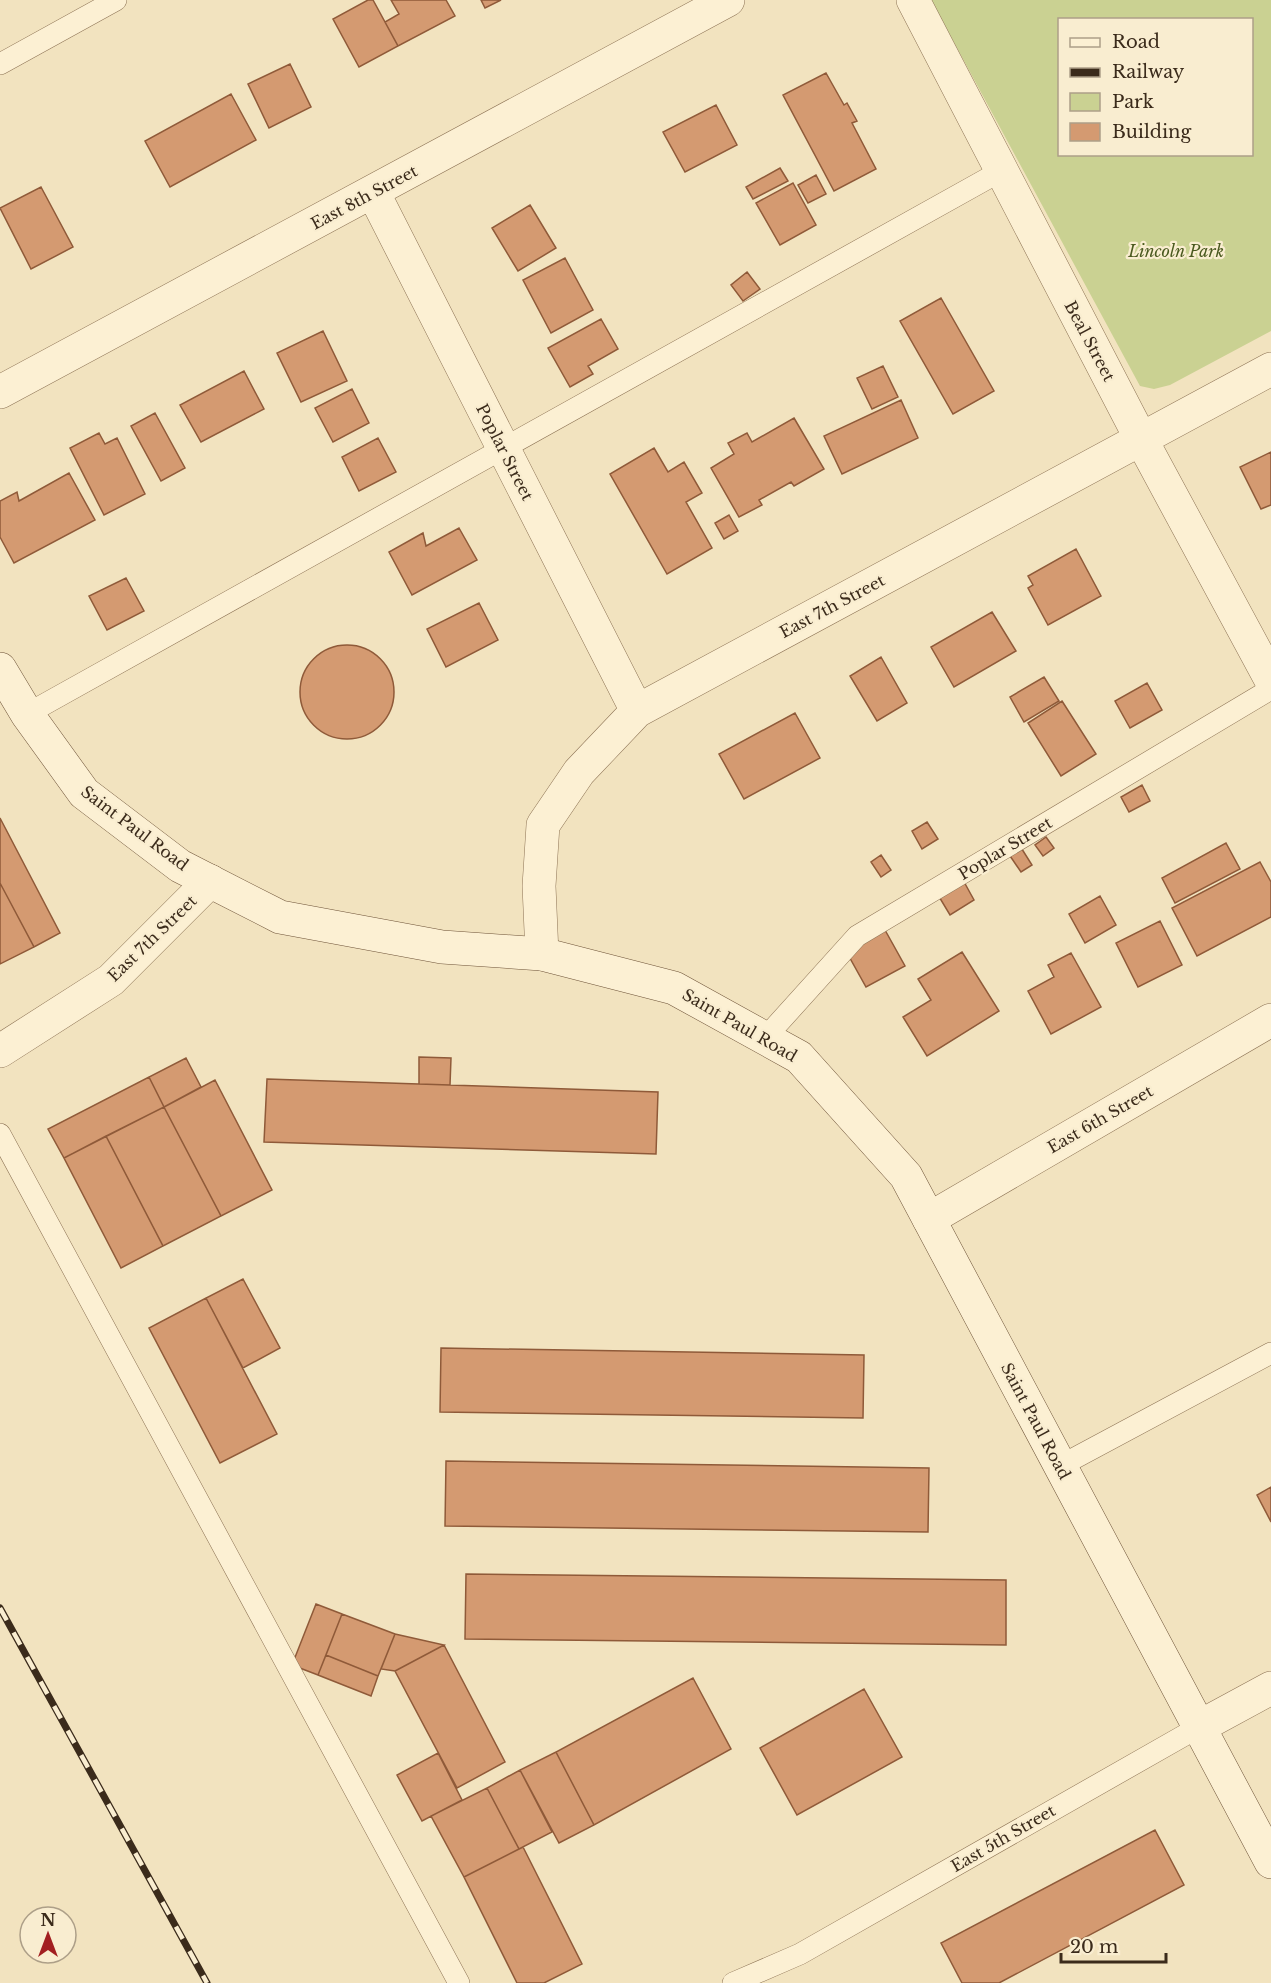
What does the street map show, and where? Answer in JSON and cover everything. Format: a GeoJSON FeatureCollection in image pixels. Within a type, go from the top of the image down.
{"type":"FeatureCollection","features":[{"type":"Feature","properties":{"kind":"street","name":"East 8th Street"},"geometry":{"type":"LineString","coordinates":[[0,392],[728,0]]}},
{"type":"Feature","properties":{"kind":"street","name":"Beal Street"},"geometry":{"type":"LineString","coordinates":[[913,0],[1141,439],[1271,680]]}},
{"type":"Feature","properties":{"kind":"street","name":"Poplar Street"},"geometry":{"type":"LineString","coordinates":[[374,192],[637,711]]}},
{"type":"Feature","properties":{"kind":"street","name":"East 7th Street"},"geometry":{"type":"LineString","coordinates":[[542,954],[539,886],[543,825],[579,772],[637,711],[1271,369]]}},
{"type":"Feature","properties":{"kind":"street","name":"Saint Paul Road"},"geometry":{"type":"LineString","coordinates":[[0,669],[27,714],[84,793],[180,866],[280,917],[442,947],[542,954],[674,988],[799,1057],[906,1176],[1271,1862]]}},
{"type":"Feature","properties":{"kind":"street","name":"East 7th Street"},"geometry":{"type":"LineString","coordinates":[[0,1051],[111,980],[210,881]]}},
{"type":"Feature","properties":{"kind":"street","name":"East 6th Street"},"geometry":{"type":"LineString","coordinates":[[929,1219],[1271,1020]]}},
{"type":"Feature","properties":{"kind":"street","name":"East 5th Street"},"geometry":{"type":"LineString","coordinates":[[1199,1727],[1271,1688]]}},
{"type":"Feature","properties":{"kind":"lane"},"geometry":{"type":"LineString","coordinates":[[0,64],[117,0]]}},
{"type":"Feature","properties":{"kind":"lane"},"geometry":{"type":"LineString","coordinates":[[27,714],[1001,171]]}},
{"type":"Feature","properties":{"kind":"lane","name":"Poplar Street"},"geometry":{"type":"LineString","coordinates":[[765,1038],[857,936],[1271,689]]}},
{"type":"Feature","properties":{"kind":"lane"},"geometry":{"type":"LineString","coordinates":[[0,1134],[459,1983]]}},
{"type":"Feature","properties":{"kind":"lane"},"geometry":{"type":"LineString","coordinates":[[1060,1466],[1271,1353]]}},
{"type":"Feature","properties":{"kind":"lane","name":"East 5th Street"},"geometry":{"type":"LineString","coordinates":[[733,1983],[800,1954],[1199,1727]]}},
{"type":"Feature","properties":{"kind":"green space","name":"Lincoln Park"},"geometry":{"type":"Polygon","coordinates":[[[931,0],[1271,0],[1271,331],[1170,385],[1154,389],[1140,386],[931,0]]]}},
{"type":"Feature","properties":{"kind":"building"},"geometry":{"type":"Polygon","coordinates":[[[368,0],[373,0],[398,46],[359,67],[333,19],[368,0]]]}},
{"type":"Feature","properties":{"kind":"building"},"geometry":{"type":"Polygon","coordinates":[[[391,0],[446,0],[455,16],[398,46],[385,22],[399,14],[391,0]]]}},
{"type":"Feature","properties":{"kind":"building"},"geometry":{"type":"Polygon","coordinates":[[[481,0],[501,0],[485,8],[481,0]]]}},
{"type":"Feature","properties":{"kind":"building"},"geometry":{"type":"Polygon","coordinates":[[[290,64],[311,107],[269,128],[248,84],[290,64]]]}},
{"type":"Feature","properties":{"kind":"building"},"geometry":{"type":"Polygon","coordinates":[[[826,73],[844,105],[847,103],[857,121],[852,123],[876,169],[834,191],[783,95],[826,73]]]}},
{"type":"Feature","properties":{"kind":"building"},"geometry":{"type":"Polygon","coordinates":[[[231,94],[256,140],[170,187],[145,141],[231,94]]]}},
{"type":"Feature","properties":{"kind":"building"},"geometry":{"type":"Polygon","coordinates":[[[716,105],[737,145],[685,172],[663,132],[716,105]]]}},
{"type":"Feature","properties":{"kind":"building"},"geometry":{"type":"Polygon","coordinates":[[[780,168],[788,181],[753,199],[746,187],[780,168]]]}},
{"type":"Feature","properties":{"kind":"building"},"geometry":{"type":"Polygon","coordinates":[[[816,175],[826,194],[808,203],[798,185],[816,175]]]}},
{"type":"Feature","properties":{"kind":"building"},"geometry":{"type":"Polygon","coordinates":[[[793,183],[816,225],[780,245],[756,203],[793,183]]]}},
{"type":"Feature","properties":{"kind":"building"},"geometry":{"type":"Polygon","coordinates":[[[41,187],[73,247],[31,269],[0,208],[41,187]]]}},
{"type":"Feature","properties":{"kind":"building"},"geometry":{"type":"Polygon","coordinates":[[[530,205],[556,248],[518,271],[492,228],[530,205]]]}},
{"type":"Feature","properties":{"kind":"building"},"geometry":{"type":"Polygon","coordinates":[[[565,258],[593,310],[551,333],[523,280],[565,258]]]}},
{"type":"Feature","properties":{"kind":"building"},"geometry":{"type":"Polygon","coordinates":[[[747,272],[760,289],[743,301],[731,285],[747,272]]]}},
{"type":"Feature","properties":{"kind":"building"},"geometry":{"type":"Polygon","coordinates":[[[941,298],[994,391],[953,414],[900,321],[941,298]]]}},
{"type":"Feature","properties":{"kind":"building"},"geometry":{"type":"Polygon","coordinates":[[[601,319],[618,349],[588,366],[593,374],[570,387],[548,348],[601,319]]]}},
{"type":"Feature","properties":{"kind":"building"},"geometry":{"type":"Polygon","coordinates":[[[323,331],[347,381],[301,402],[277,353],[323,331]]]}},
{"type":"Feature","properties":{"kind":"building"},"geometry":{"type":"Polygon","coordinates":[[[883,366],[898,397],[872,409],[857,378],[883,366]]]}},
{"type":"Feature","properties":{"kind":"building"},"geometry":{"type":"Polygon","coordinates":[[[244,371],[264,409],[201,442],[180,405],[244,371]]]}},
{"type":"Feature","properties":{"kind":"building"},"geometry":{"type":"Polygon","coordinates":[[[352,389],[369,423],[333,442],[315,408],[352,389]]]}},
{"type":"Feature","properties":{"kind":"building"},"geometry":{"type":"Polygon","coordinates":[[[901,400],[918,438],[842,474],[824,436],[901,400]]]}},
{"type":"Feature","properties":{"kind":"building"},"geometry":{"type":"Polygon","coordinates":[[[155,413],[185,468],[161,481],[131,426],[155,413]]]}},
{"type":"Feature","properties":{"kind":"building"},"geometry":{"type":"Polygon","coordinates":[[[794,418],[824,469],[794,486],[791,482],[759,500],[762,505],[739,517],[711,468],[734,454],[728,443],[747,433],[752,442],[794,418]]]}},
{"type":"Feature","properties":{"kind":"building"},"geometry":{"type":"Polygon","coordinates":[[[99,433],[105,444],[117,438],[145,494],[104,515],[70,448],[99,433]]]}},
{"type":"Feature","properties":{"kind":"building"},"geometry":{"type":"Polygon","coordinates":[[[378,438],[396,472],[359,491],[342,457],[378,438]]]}},
{"type":"Feature","properties":{"kind":"building"},"geometry":{"type":"Polygon","coordinates":[[[654,448],[668,472],[684,462],[702,493],[686,502],[712,548],[667,574],[610,474],[654,448]]]}},
{"type":"Feature","properties":{"kind":"building"},"geometry":{"type":"Polygon","coordinates":[[[1271,452],[1271,505],[1261,509],[1240,467],[1271,452]]]}},
{"type":"Feature","properties":{"kind":"building"},"geometry":{"type":"Polygon","coordinates":[[[69,473],[95,520],[14,563],[0,537],[0,501],[17,492],[19,501],[69,473]]]}},
{"type":"Feature","properties":{"kind":"building"},"geometry":{"type":"Polygon","coordinates":[[[729,515],[738,531],[724,539],[715,523],[729,515]]]}},
{"type":"Feature","properties":{"kind":"building"},"geometry":{"type":"Polygon","coordinates":[[[459,528],[477,560],[412,595],[389,552],[423,533],[426,546],[459,528]]]}},
{"type":"Feature","properties":{"kind":"building"},"geometry":{"type":"Polygon","coordinates":[[[1076,549],[1101,596],[1048,625],[1028,588],[1033,585],[1028,576],[1076,549]]]}},
{"type":"Feature","properties":{"kind":"building"},"geometry":{"type":"Polygon","coordinates":[[[126,578],[144,611],[107,630],[89,596],[126,578]]]}},
{"type":"Feature","properties":{"kind":"building"},"geometry":{"type":"Polygon","coordinates":[[[479,603],[498,640],[446,667],[427,629],[479,603]]]}},
{"type":"Feature","properties":{"kind":"building"},"geometry":{"type":"Polygon","coordinates":[[[992,612],[1016,651],[954,687],[931,647],[992,612]]]}},
{"type":"Feature","properties":{"kind":"building"},"geometry":{"type":"Polygon","coordinates":[[[347,645],[365,649],[380,659],[390,674],[394,692],[390,710],[380,725],[365,735],[347,739],[329,735],[314,725],[304,710],[300,692],[304,674],[314,659],[329,649],[347,645]]]}},
{"type":"Feature","properties":{"kind":"building"},"geometry":{"type":"Polygon","coordinates":[[[881,657],[907,703],[877,721],[850,676],[881,657]]]}},
{"type":"Feature","properties":{"kind":"building"},"geometry":{"type":"Polygon","coordinates":[[[1044,677],[1059,701],[1024,722],[1010,697],[1044,677]]]}},
{"type":"Feature","properties":{"kind":"building"},"geometry":{"type":"Polygon","coordinates":[[[1147,683],[1162,710],[1130,728],[1115,701],[1147,683]]]}},
{"type":"Feature","properties":{"kind":"building"},"geometry":{"type":"Polygon","coordinates":[[[1062,701],[1096,754],[1061,776],[1028,723],[1062,701]]]}},
{"type":"Feature","properties":{"kind":"building"},"geometry":{"type":"Polygon","coordinates":[[[795,713],[820,758],[744,799],[719,754],[795,713]]]}},
{"type":"Feature","properties":{"kind":"building"},"geometry":{"type":"Polygon","coordinates":[[[1142,785],[1150,801],[1129,812],[1121,797],[1142,785]]]}},
{"type":"Feature","properties":{"kind":"building"},"geometry":{"type":"Polygon","coordinates":[[[0,818],[60,933],[34,947],[0,883],[0,818]]]}},
{"type":"Feature","properties":{"kind":"building"},"geometry":{"type":"Polygon","coordinates":[[[927,822],[938,839],[922,849],[912,831],[927,822]]]}},
{"type":"Feature","properties":{"kind":"building"},"geometry":{"type":"Polygon","coordinates":[[[1046,837],[1054,848],[1043,856],[1035,845],[1046,837]]]}},
{"type":"Feature","properties":{"kind":"building"},"geometry":{"type":"Polygon","coordinates":[[[1226,843],[1240,869],[1175,903],[1162,878],[1226,843]]]}},
{"type":"Feature","properties":{"kind":"building"},"geometry":{"type":"Polygon","coordinates":[[[1020,846],[1032,865],[1021,872],[1008,853],[1020,846]]]}},
{"type":"Feature","properties":{"kind":"building"},"geometry":{"type":"Polygon","coordinates":[[[881,855],[891,870],[881,877],[871,862],[881,855]]]}},
{"type":"Feature","properties":{"kind":"building"},"geometry":{"type":"Polygon","coordinates":[[[1260,862],[1271,882],[1271,917],[1197,956],[1172,908],[1260,862]]]}},
{"type":"Feature","properties":{"kind":"building"},"geometry":{"type":"Polygon","coordinates":[[[963,880],[974,900],[950,915],[938,895],[963,880]]]}},
{"type":"Feature","properties":{"kind":"building"},"geometry":{"type":"Polygon","coordinates":[[[0,883],[34,947],[0,964],[0,883]]]}},
{"type":"Feature","properties":{"kind":"building"},"geometry":{"type":"Polygon","coordinates":[[[1100,896],[1116,925],[1085,943],[1069,914],[1100,896]]]}},
{"type":"Feature","properties":{"kind":"building"},"geometry":{"type":"Polygon","coordinates":[[[1160,921],[1182,965],[1138,987],[1116,943],[1160,921]]]}},
{"type":"Feature","properties":{"kind":"building"},"geometry":{"type":"Polygon","coordinates":[[[885,930],[905,966],[866,987],[846,951],[885,930]]]}},
{"type":"Feature","properties":{"kind":"building"},"geometry":{"type":"Polygon","coordinates":[[[962,952],[999,1011],[927,1056],[903,1017],[931,1000],[918,979],[962,952]]]}},
{"type":"Feature","properties":{"kind":"building"},"geometry":{"type":"Polygon","coordinates":[[[1071,953],[1101,1007],[1051,1034],[1028,991],[1054,977],[1048,965],[1071,953]]]}},
{"type":"Feature","properties":{"kind":"building"},"geometry":{"type":"Polygon","coordinates":[[[419,1057],[451,1058],[450,1085],[419,1084],[419,1057]]]}},
{"type":"Feature","properties":{"kind":"building"},"geometry":{"type":"Polygon","coordinates":[[[186,1058],[201,1087],[164,1107],[149,1077],[186,1058]]]}},
{"type":"Feature","properties":{"kind":"building"},"geometry":{"type":"Polygon","coordinates":[[[149,1077],[164,1107],[64,1158],[48,1129],[149,1077]]]}},
{"type":"Feature","properties":{"kind":"building"},"geometry":{"type":"Polygon","coordinates":[[[267,1079],[658,1092],[656,1154],[264,1142],[267,1079]]]}},
{"type":"Feature","properties":{"kind":"building"},"geometry":{"type":"Polygon","coordinates":[[[215,1080],[272,1190],[221,1216],[164,1107],[215,1080]]]}},
{"type":"Feature","properties":{"kind":"building"},"geometry":{"type":"Polygon","coordinates":[[[164,1107],[221,1216],[163,1246],[106,1136],[164,1107]]]}},
{"type":"Feature","properties":{"kind":"building"},"geometry":{"type":"Polygon","coordinates":[[[106,1136],[163,1246],[121,1268],[64,1158],[106,1136]]]}},
{"type":"Feature","properties":{"kind":"building"},"geometry":{"type":"Polygon","coordinates":[[[243,1279],[280,1348],[243,1368],[206,1298],[243,1279]]]}},
{"type":"Feature","properties":{"kind":"building"},"geometry":{"type":"Polygon","coordinates":[[[206,1298],[277,1434],[220,1463],[149,1328],[206,1298]]]}},
{"type":"Feature","properties":{"kind":"building"},"geometry":{"type":"Polygon","coordinates":[[[441,1348],[864,1355],[863,1418],[440,1412],[441,1348]]]}},
{"type":"Feature","properties":{"kind":"building"},"geometry":{"type":"Polygon","coordinates":[[[446,1461],[929,1468],[928,1532],[445,1526],[446,1461]]]}},
{"type":"Feature","properties":{"kind":"building"},"geometry":{"type":"Polygon","coordinates":[[[1271,1487],[1271,1522],[1257,1495],[1271,1487]]]}},
{"type":"Feature","properties":{"kind":"building"},"geometry":{"type":"Polygon","coordinates":[[[466,1574],[1006,1580],[1006,1645],[465,1639],[466,1574]]]}},
{"type":"Feature","properties":{"kind":"building"},"geometry":{"type":"Polygon","coordinates":[[[316,1604],[342,1614],[318,1675],[292,1665],[316,1604]]]}},
{"type":"Feature","properties":{"kind":"building"},"geometry":{"type":"Polygon","coordinates":[[[342,1614],[395,1634],[378,1676],[326,1655],[342,1614]]]}},
{"type":"Feature","properties":{"kind":"building"},"geometry":{"type":"Polygon","coordinates":[[[395,1634],[444,1645],[395,1671],[381,1669],[395,1634]]]}},
{"type":"Feature","properties":{"kind":"building"},"geometry":{"type":"Polygon","coordinates":[[[444,1645],[505,1762],[457,1788],[395,1671],[444,1645]]]}},
{"type":"Feature","properties":{"kind":"building"},"geometry":{"type":"Polygon","coordinates":[[[326,1655],[378,1676],[371,1696],[318,1675],[326,1655]]]}},
{"type":"Feature","properties":{"kind":"building"},"geometry":{"type":"Polygon","coordinates":[[[693,1678],[731,1749],[594,1825],[556,1752],[693,1678]]]}},
{"type":"Feature","properties":{"kind":"building"},"geometry":{"type":"Polygon","coordinates":[[[864,1689],[902,1757],[797,1815],[760,1748],[864,1689]]]}},
{"type":"Feature","properties":{"kind":"building"},"geometry":{"type":"Polygon","coordinates":[[[556,1752],[594,1825],[559,1843],[520,1770],[556,1752]]]}},
{"type":"Feature","properties":{"kind":"building"},"geometry":{"type":"Polygon","coordinates":[[[438,1753],[462,1800],[422,1821],[397,1775],[438,1753]]]}},
{"type":"Feature","properties":{"kind":"building"},"geometry":{"type":"Polygon","coordinates":[[[520,1770],[552,1832],[519,1849],[487,1788],[520,1770]]]}},
{"type":"Feature","properties":{"kind":"building"},"geometry":{"type":"Polygon","coordinates":[[[487,1788],[519,1849],[464,1877],[431,1816],[487,1788]]]}},
{"type":"Feature","properties":{"kind":"building"},"geometry":{"type":"Polygon","coordinates":[[[1155,1830],[1184,1885],[999,1983],[962,1983],[941,1943],[1155,1830]]]}},
{"type":"Feature","properties":{"kind":"building"},"geometry":{"type":"Polygon","coordinates":[[[523,1847],[582,1964],[544,1983],[517,1983],[464,1877],[523,1847]]]}},
{"type":"Feature","properties":{"kind":"railway"},"geometry":{"type":"LineString","coordinates":[[0,1608],[207,1983]]}}]}
